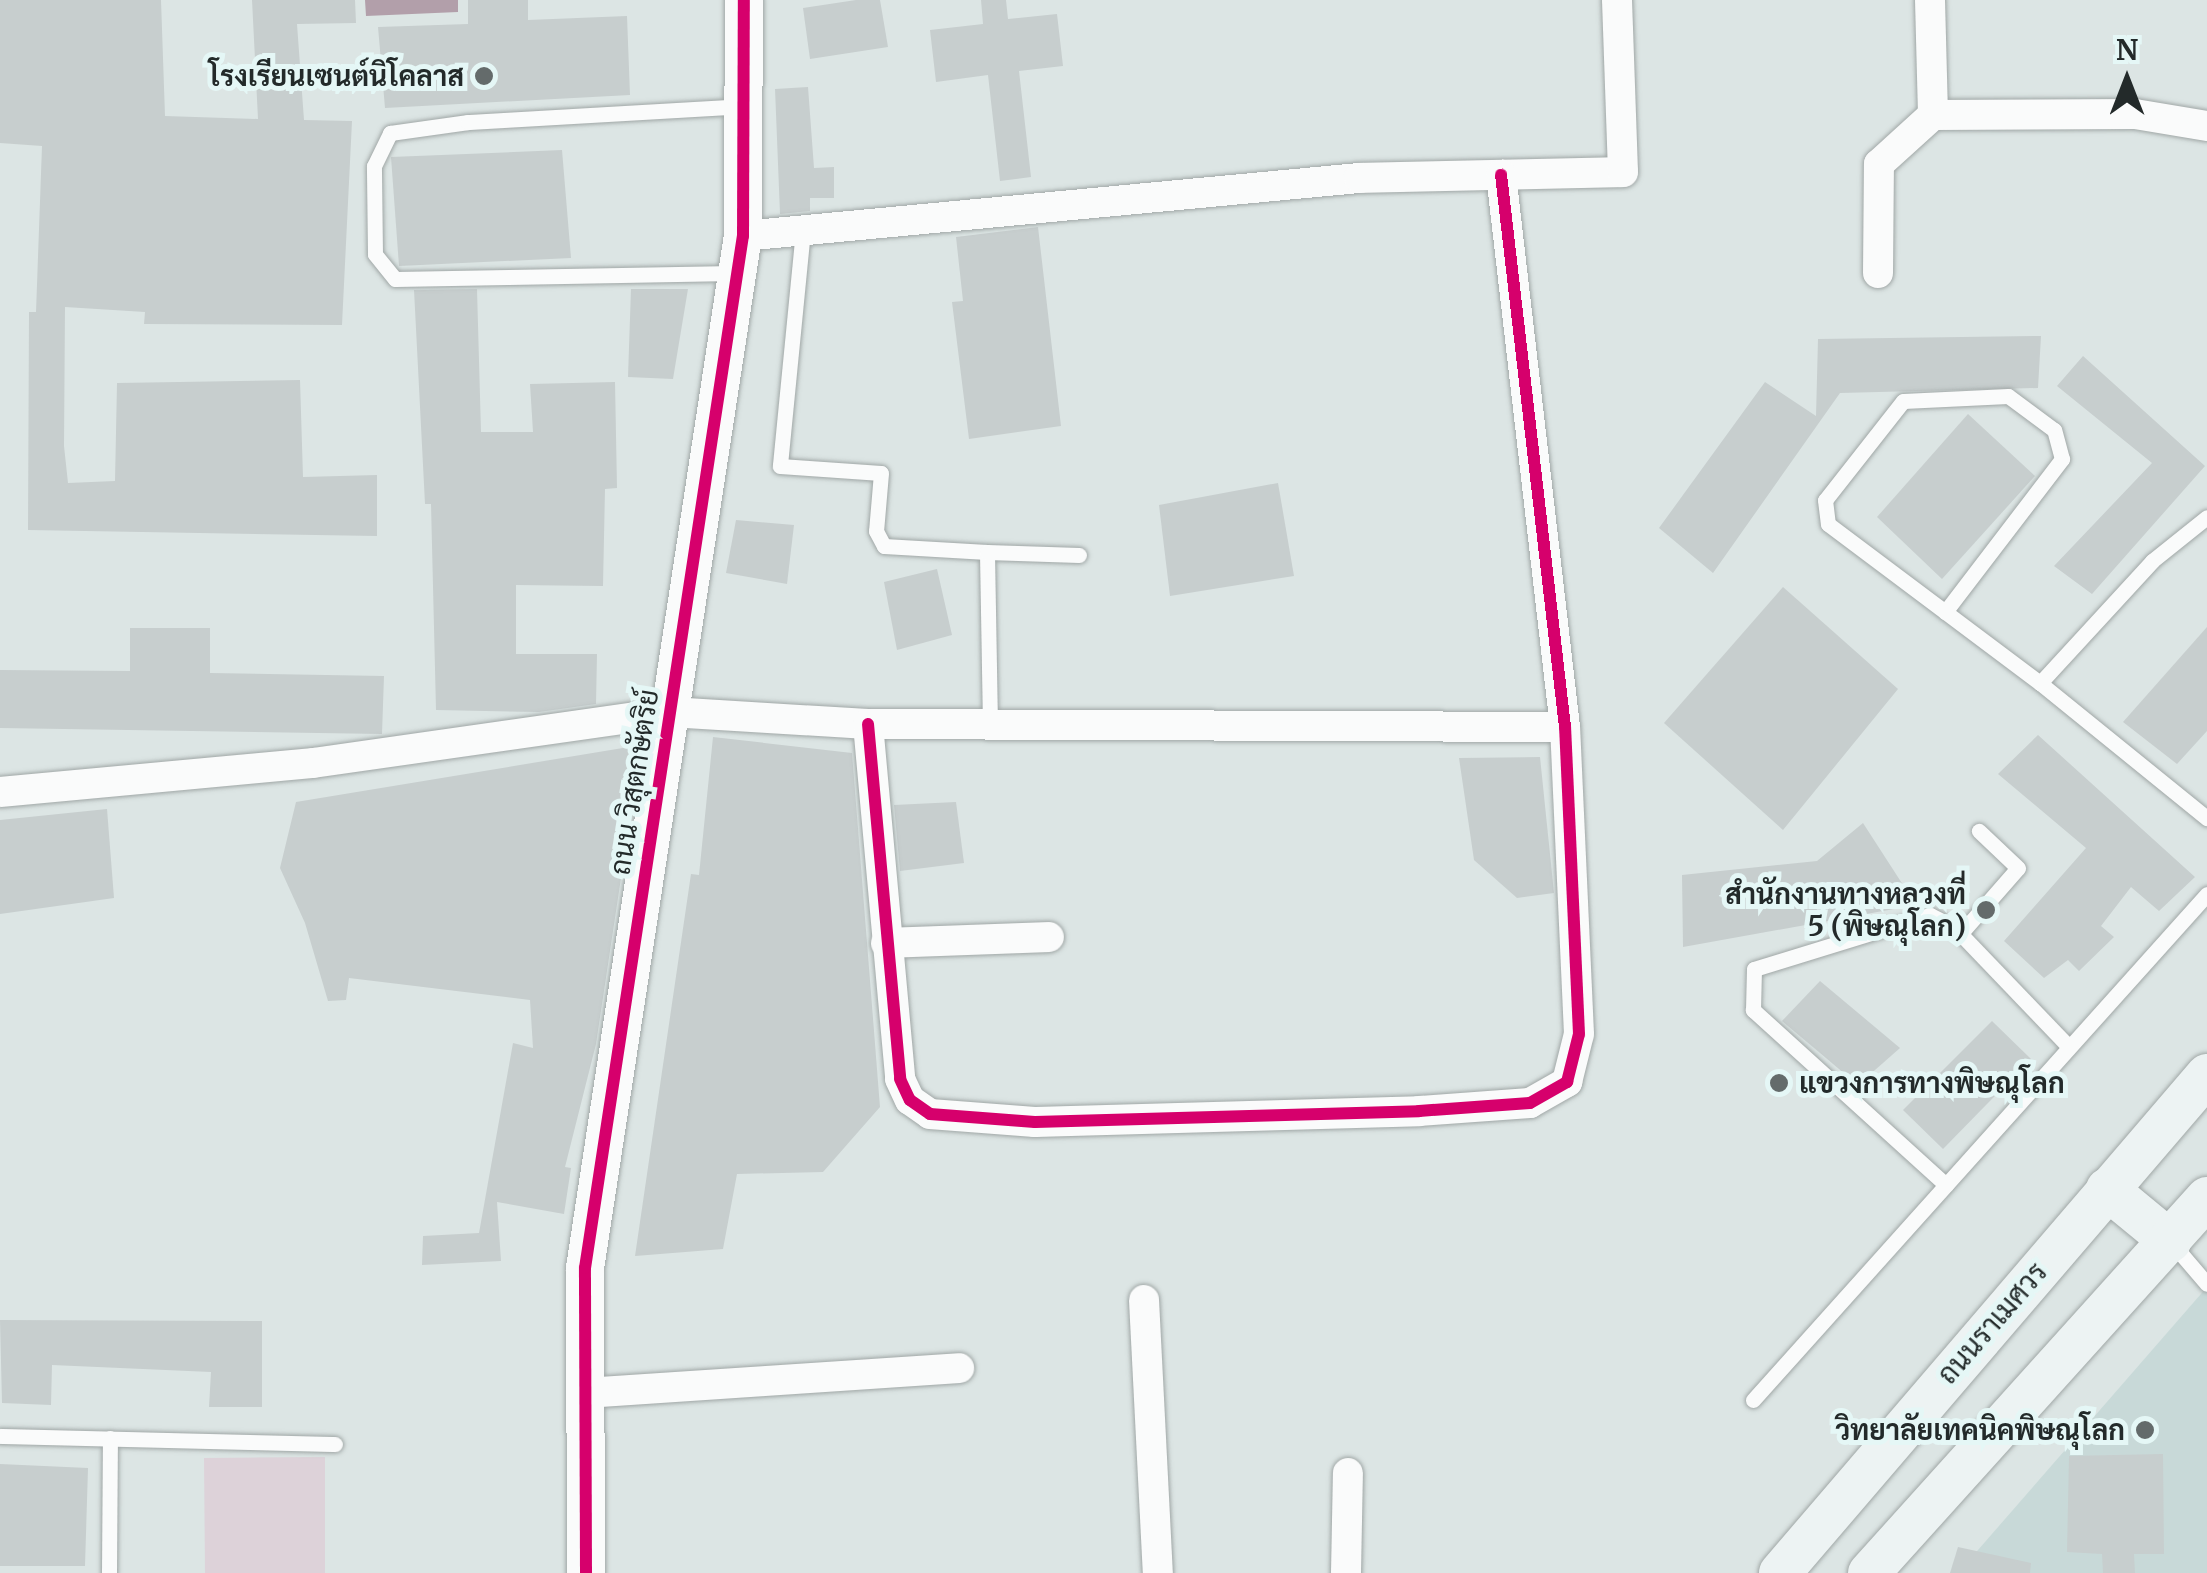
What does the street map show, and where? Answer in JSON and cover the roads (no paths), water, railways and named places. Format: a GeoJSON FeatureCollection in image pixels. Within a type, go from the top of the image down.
{"type":"FeatureCollection","features":[{"type":"Feature","properties":{"kind":"main road","name":"ถนนราเมศวร"},"geometry":{"type":"LineString","coordinates":[[1780,1573],[2207,1074]]}},
{"type":"Feature","properties":{"kind":"main road"},"geometry":{"type":"LineString","coordinates":[[2107,1189],[2170,1241]]}},
{"type":"Feature","properties":{"kind":"main road"},"geometry":{"type":"LineString","coordinates":[[1868,1573],[2207,1198]]}},
{"type":"Feature","properties":{"kind":"street","name":"ถนน วิสุตกษัตริย์"},"geometry":{"type":"LineString","coordinates":[[586,1573],[585,1268],[740,254],[744,0]]}},
{"type":"Feature","properties":{"kind":"street"},"geometry":{"type":"LineString","coordinates":[[740,254],[803,230],[1360,178],[1623,172],[1617,0]]}},
{"type":"Feature","properties":{"kind":"street"},"geometry":{"type":"LineString","coordinates":[[1930,0],[1933,115]]}},
{"type":"Feature","properties":{"kind":"street"},"geometry":{"type":"LineString","coordinates":[[1878,273],[1880,164],[1933,115],[2135,114],[2207,126]]}},
{"type":"Feature","properties":{"kind":"street"},"geometry":{"type":"LineString","coordinates":[[868,724],[900,1079],[910,1100],[930,1114],[1035,1122],[1530,1103],[1567,1082],[1578,1034],[1565,727],[1501,175]]}},
{"type":"Feature","properties":{"kind":"street"},"geometry":{"type":"LineString","coordinates":[[0,792],[313,763],[670,712],[868,724],[1565,727]]}},
{"type":"Feature","properties":{"kind":"street"},"geometry":{"type":"LineString","coordinates":[[886,943],[1048,937]]}},
{"type":"Feature","properties":{"kind":"street"},"geometry":{"type":"LineString","coordinates":[[1144,1300],[1158,1573]]}},
{"type":"Feature","properties":{"kind":"street"},"geometry":{"type":"LineString","coordinates":[[585,1393],[960,1368]]}},
{"type":"Feature","properties":{"kind":"street"},"geometry":{"type":"LineString","coordinates":[[1346,1573],[1348,1472]]}},
{"type":"Feature","properties":{"kind":"lane"},"geometry":{"type":"LineString","coordinates":[[740,254],[395,280],[375,254],[374,166],[390,133],[468,122],[743,106]]}},
{"type":"Feature","properties":{"kind":"lane"},"geometry":{"type":"LineString","coordinates":[[803,230],[780,466],[880,474],[876,532],[884,546],[1080,555]]}},
{"type":"Feature","properties":{"kind":"lane"},"geometry":{"type":"LineString","coordinates":[[1946,612],[2062,459],[2054,430],[2008,396],[1903,401],[1881,421],[1821,510],[1828,524],[2040,683],[2207,818]]}},
{"type":"Feature","properties":{"kind":"lane"},"geometry":{"type":"LineString","coordinates":[[2040,683],[2152,561],[2207,517]]}},
{"type":"Feature","properties":{"kind":"lane"},"geometry":{"type":"LineString","coordinates":[[987,552],[990,725]]}},
{"type":"Feature","properties":{"kind":"lane"},"geometry":{"type":"LineString","coordinates":[[1960,933],[2018,868],[1978,831]]}},
{"type":"Feature","properties":{"kind":"lane"},"geometry":{"type":"LineString","coordinates":[[1752,1400],[2207,894]]}},
{"type":"Feature","properties":{"kind":"lane"},"geometry":{"type":"LineString","coordinates":[[1946,1185],[1752,1010],[1749,984],[1764,960],[1930,915],[1960,933],[2069,1047]]}},
{"type":"Feature","properties":{"kind":"lane"},"geometry":{"type":"LineString","coordinates":[[2170,1241],[2207,1284]]}},
{"type":"Feature","properties":{"kind":"lane"},"geometry":{"type":"LineString","coordinates":[[0,1436],[335,1444]]}},
{"type":"Feature","properties":{"kind":"lane"},"geometry":{"type":"LineString","coordinates":[[109,1573],[110,1438]]}},
{"type":"Feature","properties":{"kind":"place","name":"โรงเรียนเซนต์นิโคลาส"},"geometry":{"type":"Point","coordinates":[484,76]}},
{"type":"Feature","properties":{"kind":"place","name":"สำนักงานทางหลวงที่ 5 (พิษณุโลก)"},"geometry":{"type":"Point","coordinates":[1986,910]}},
{"type":"Feature","properties":{"kind":"place","name":"แขวงการทางพิษณุโลก"},"geometry":{"type":"Point","coordinates":[1779,1083]}},
{"type":"Feature","properties":{"kind":"place","name":"วิทยาลัยเทคนิคพิษณุโลก"},"geometry":{"type":"Point","coordinates":[2145,1430]}}]}
